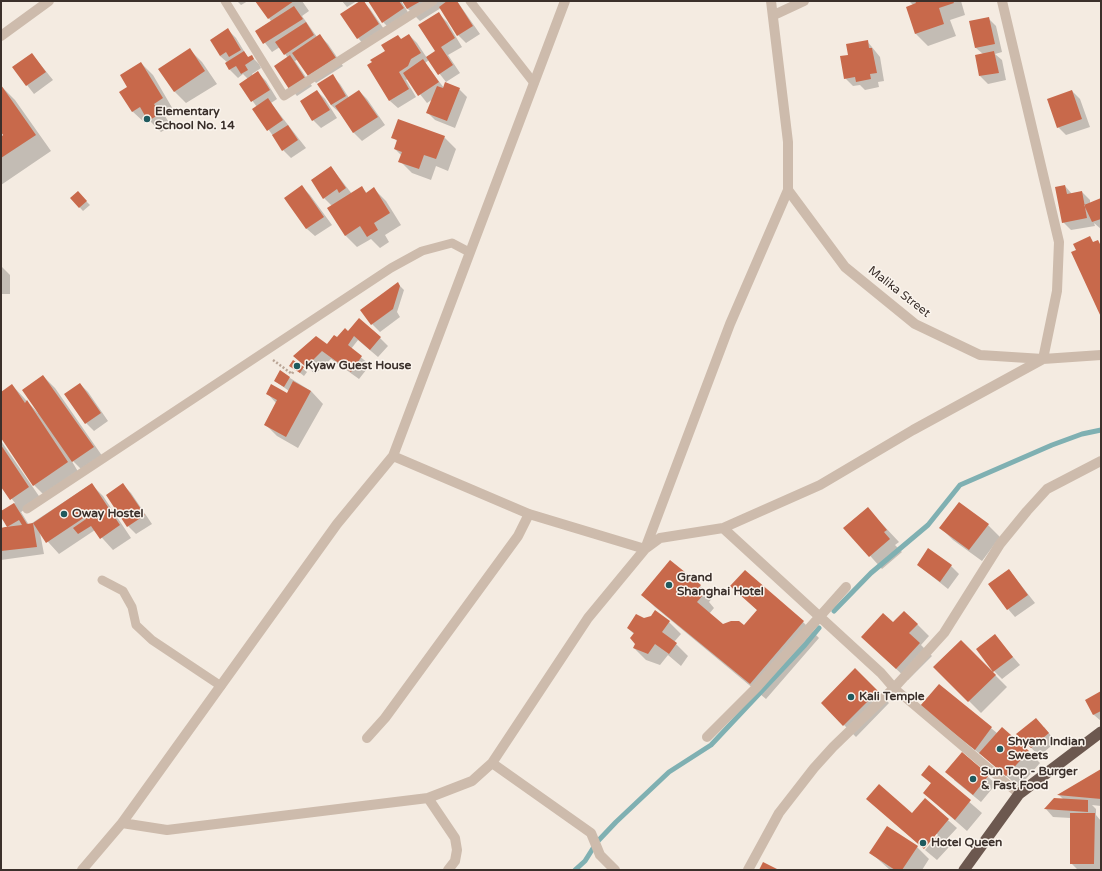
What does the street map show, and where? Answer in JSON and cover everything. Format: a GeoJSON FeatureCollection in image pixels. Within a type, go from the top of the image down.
{"type":"FeatureCollection","features":[{"type":"Feature","properties":{"kind":"highway"},"geometry":{"type":"LineString","coordinates":[[968,870],[1019,794],[1101,732]]}},
{"type":"Feature","properties":{"kind":"street"},"geometry":{"type":"LineString","coordinates":[[1,36],[49,1]]}},
{"type":"Feature","properties":{"kind":"street"},"geometry":{"type":"LineString","coordinates":[[82,870],[122,823],[337,524],[393,456],[565,1]]}},
{"type":"Feature","properties":{"kind":"street"},"geometry":{"type":"LineString","coordinates":[[645,549],[730,324],[788,190],[788,142],[774,14],[771,1]]}},
{"type":"Feature","properties":{"kind":"street"},"geometry":{"type":"LineString","coordinates":[[774,14],[804,1]]}},
{"type":"Feature","properties":{"kind":"street"},"geometry":{"type":"LineString","coordinates":[[122,823],[167,830],[428,798],[472,781],[492,763],[588,618],[645,549],[660,538],[723,528],[820,485],[913,430],[1043,359],[1057,291],[1059,242],[1002,1]]}},
{"type":"Feature","properties":{"kind":"street","name":"Malika Street"},"geometry":{"type":"LineString","coordinates":[[788,190],[845,267],[915,324],[980,355],[1043,359],[1101,355]]}},
{"type":"Feature","properties":{"kind":"street"},"geometry":{"type":"LineString","coordinates":[[393,456],[530,514],[645,549]]}},
{"type":"Feature","properties":{"kind":"street"},"geometry":{"type":"LineString","coordinates":[[748,870],[779,813],[814,768],[833,747],[894,688],[944,633],[1000,544],[1047,489],[1101,461]]}},
{"type":"Feature","properties":{"kind":"street"},"geometry":{"type":"LineString","coordinates":[[368,738],[390,712],[518,536],[530,514]]}},
{"type":"Feature","properties":{"kind":"street"},"geometry":{"type":"LineString","coordinates":[[723,528],[881,673],[894,688]]}},
{"type":"Feature","properties":{"kind":"street"},"geometry":{"type":"LineString","coordinates":[[707,737],[757,687],[846,587]]}},
{"type":"Feature","properties":{"kind":"street"},"geometry":{"type":"LineString","coordinates":[[492,763],[591,833],[600,855],[615,870]]}},
{"type":"Feature","properties":{"kind":"street"},"geometry":{"type":"LineString","coordinates":[[428,798],[455,838],[457,850],[455,861],[448,870]]}},
{"type":"Feature","properties":{"kind":"lane"},"geometry":{"type":"LineString","coordinates":[[225,1],[284,96],[433,1]]}},
{"type":"Feature","properties":{"kind":"lane"},"geometry":{"type":"LineString","coordinates":[[470,1],[534,83]]}},
{"type":"Feature","properties":{"kind":"lane"},"geometry":{"type":"LineString","coordinates":[[26,509],[391,268],[422,251],[452,243],[469,252]]}},
{"type":"Feature","properties":{"kind":"lane"},"geometry":{"type":"LineString","coordinates":[[102,580],[123,591],[132,607],[136,625],[152,640],[221,686]]}},
{"type":"Feature","properties":{"kind":"lane"},"geometry":{"type":"LineString","coordinates":[[894,688],[1019,794]]}},
{"type":"Feature","properties":{"kind":"path"},"geometry":{"type":"LineString","coordinates":[[262,353],[292,374],[294,370]]}},
{"type":"Feature","properties":{"kind":"building"},"geometry":{"type":"Polygon","coordinates":[[[255,1],[294,1],[268,19],[255,1]]]}},
{"type":"Feature","properties":{"kind":"building"},"geometry":{"type":"Polygon","coordinates":[[[360,1],[364,1],[379,24],[357,39],[340,14],[360,1]]]}},
{"type":"Feature","properties":{"kind":"building"},"geometry":{"type":"Polygon","coordinates":[[[368,1],[399,1],[404,8],[382,23],[368,1]]]}},
{"type":"Feature","properties":{"kind":"building"},"geometry":{"type":"Polygon","coordinates":[[[402,1],[421,1],[407,9],[402,1]]]}},
{"type":"Feature","properties":{"kind":"building"},"geometry":{"type":"Polygon","coordinates":[[[447,1],[457,1],[473,26],[457,36],[439,7],[447,1]]]}},
{"type":"Feature","properties":{"kind":"building"},"geometry":{"type":"Polygon","coordinates":[[[915,1],[953,1],[954,3],[939,8],[944,24],[915,34],[906,7],[916,3],[915,1]]]}},
{"type":"Feature","properties":{"kind":"building"},"geometry":{"type":"Polygon","coordinates":[[[294,6],[303,19],[263,44],[255,31],[294,6]]]}},
{"type":"Feature","properties":{"kind":"building"},"geometry":{"type":"Polygon","coordinates":[[[439,12],[455,38],[441,47],[453,65],[438,75],[426,57],[435,51],[418,25],[439,12]]]}},
{"type":"Feature","properties":{"kind":"building"},"geometry":{"type":"Polygon","coordinates":[[[989,17],[995,44],[975,48],[969,21],[989,17]]]}},
{"type":"Feature","properties":{"kind":"building"},"geometry":{"type":"Polygon","coordinates":[[[306,22],[314,35],[284,55],[275,42],[306,22]]]}},
{"type":"Feature","properties":{"kind":"building"},"geometry":{"type":"Polygon","coordinates":[[[228,28],[241,50],[229,57],[226,52],[220,56],[210,40],[228,28]]]}},
{"type":"Feature","properties":{"kind":"building"},"geometry":{"type":"Polygon","coordinates":[[[320,34],[336,58],[308,76],[292,53],[320,34]]]}},
{"type":"Feature","properties":{"kind":"building"},"geometry":{"type":"Polygon","coordinates":[[[409,34],[421,53],[411,59],[408,66],[399,72],[409,89],[389,101],[367,65],[372,62],[370,60],[385,51],[381,45],[398,35],[401,39],[409,34]]]}},
{"type":"Feature","properties":{"kind":"building"},"geometry":{"type":"Polygon","coordinates":[[[868,40],[869,48],[872,48],[877,73],[870,74],[871,79],[856,82],[855,77],[844,79],[840,56],[848,55],[846,44],[868,40]]]}},
{"type":"Feature","properties":{"kind":"building"},"geometry":{"type":"Polygon","coordinates":[[[190,48],[205,71],[174,92],[158,69],[190,48]]]}},
{"type":"Feature","properties":{"kind":"building"},"geometry":{"type":"Polygon","coordinates":[[[244,51],[248,57],[252,55],[254,59],[245,65],[248,70],[241,74],[236,66],[229,70],[225,63],[244,51]]]}},
{"type":"Feature","properties":{"kind":"building"},"geometry":{"type":"Polygon","coordinates":[[[994,51],[999,73],[979,76],[975,55],[994,51]]]}},
{"type":"Feature","properties":{"kind":"building"},"geometry":{"type":"Polygon","coordinates":[[[32,53],[46,72],[26,86],[12,67],[32,53]]]}},
{"type":"Feature","properties":{"kind":"building"},"geometry":{"type":"Polygon","coordinates":[[[290,55],[305,78],[289,89],[274,66],[290,55]]]}},
{"type":"Feature","properties":{"kind":"building"},"geometry":{"type":"Polygon","coordinates":[[[423,59],[439,82],[418,96],[403,73],[423,59]]]}},
{"type":"Feature","properties":{"kind":"building"},"geometry":{"type":"Polygon","coordinates":[[[141,62],[163,98],[154,104],[160,114],[148,121],[140,107],[132,112],[119,92],[127,87],[120,75],[141,62]]]}},
{"type":"Feature","properties":{"kind":"building"},"geometry":{"type":"Polygon","coordinates":[[[258,71],[270,90],[251,102],[239,84],[258,71]]]}},
{"type":"Feature","properties":{"kind":"building"},"geometry":{"type":"Polygon","coordinates":[[[333,74],[346,96],[331,105],[317,84],[333,74]]]}},
{"type":"Feature","properties":{"kind":"building"},"geometry":{"type":"Polygon","coordinates":[[[445,82],[460,88],[447,121],[426,113],[437,86],[443,88],[445,82]]]}},
{"type":"Feature","properties":{"kind":"building"},"geometry":{"type":"Polygon","coordinates":[[[1,85],[36,135],[1,158],[1,137],[3,135],[1,132],[1,85]]]}},
{"type":"Feature","properties":{"kind":"building"},"geometry":{"type":"Polygon","coordinates":[[[317,90],[330,110],[312,121],[300,101],[317,90]]]}},
{"type":"Feature","properties":{"kind":"building"},"geometry":{"type":"Polygon","coordinates":[[[359,90],[378,117],[353,133],[335,106],[359,90]]]}},
{"type":"Feature","properties":{"kind":"building"},"geometry":{"type":"Polygon","coordinates":[[[1072,90],[1082,119],[1057,128],[1047,99],[1072,90]]]}},
{"type":"Feature","properties":{"kind":"building"},"geometry":{"type":"Polygon","coordinates":[[[268,98],[283,120],[267,131],[252,109],[268,98]]]}},
{"type":"Feature","properties":{"kind":"building"},"geometry":{"type":"Polygon","coordinates":[[[398,119],[445,136],[436,159],[424,155],[419,169],[398,162],[402,152],[394,149],[397,140],[391,138],[398,119]]]}},
{"type":"Feature","properties":{"kind":"building"},"geometry":{"type":"Polygon","coordinates":[[[288,125],[298,140],[282,151],[272,135],[288,125]]]}},
{"type":"Feature","properties":{"kind":"building"},"geometry":{"type":"Polygon","coordinates":[[[331,166],[346,188],[339,193],[337,189],[323,199],[311,180],[331,166]]]}},
{"type":"Feature","properties":{"kind":"building"},"geometry":{"type":"Polygon","coordinates":[[[302,185],[324,217],[306,229],[284,198],[302,185]]]}},
{"type":"Feature","properties":{"kind":"building"},"geometry":{"type":"Polygon","coordinates":[[[1065,185],[1067,194],[1082,191],[1087,218],[1062,223],[1055,187],[1065,185]]]}},
{"type":"Feature","properties":{"kind":"building"},"geometry":{"type":"Polygon","coordinates":[[[362,186],[366,193],[374,187],[390,213],[374,223],[378,230],[367,237],[360,226],[345,236],[327,208],[362,186]]]}},
{"type":"Feature","properties":{"kind":"building"},"geometry":{"type":"Polygon","coordinates":[[[78,191],[87,201],[79,208],[70,198],[78,191]]]}},
{"type":"Feature","properties":{"kind":"building"},"geometry":{"type":"Polygon","coordinates":[[[1101,198],[1101,219],[1092,222],[1084,205],[1101,198]]]}},
{"type":"Feature","properties":{"kind":"building"},"geometry":{"type":"Polygon","coordinates":[[[1090,236],[1093,242],[1098,240],[1101,246],[1101,317],[1071,252],[1076,250],[1073,244],[1090,236]]]}},
{"type":"Feature","properties":{"kind":"building"},"geometry":{"type":"Polygon","coordinates":[[[398,282],[400,286],[393,309],[371,325],[360,310],[398,282]]]}},
{"type":"Feature","properties":{"kind":"building"},"geometry":{"type":"Polygon","coordinates":[[[359,318],[381,337],[370,350],[354,336],[348,345],[362,356],[351,372],[322,351],[306,367],[293,356],[316,336],[327,344],[334,335],[337,337],[345,328],[348,331],[359,318]]]}},
{"type":"Feature","properties":{"kind":"building"},"geometry":{"type":"Polygon","coordinates":[[[293,360],[304,367],[300,373],[289,366],[293,360]]]}},
{"type":"Feature","properties":{"kind":"building"},"geometry":{"type":"Polygon","coordinates":[[[280,370],[290,377],[284,387],[274,381],[280,370]]]}},
{"type":"Feature","properties":{"kind":"building"},"geometry":{"type":"Polygon","coordinates":[[[43,375],[94,447],[72,462],[22,390],[43,375]]]}},
{"type":"Feature","properties":{"kind":"building"},"geometry":{"type":"Polygon","coordinates":[[[293,381],[311,391],[286,437],[264,425],[277,400],[266,394],[271,384],[287,393],[293,381]]]}},
{"type":"Feature","properties":{"kind":"building"},"geometry":{"type":"Polygon","coordinates":[[[80,383],[101,413],[85,424],[64,394],[80,383]]]}},
{"type":"Feature","properties":{"kind":"building"},"geometry":{"type":"Polygon","coordinates":[[[12,384],[25,403],[27,400],[68,462],[33,486],[1,438],[1,392],[12,384]]]}},
{"type":"Feature","properties":{"kind":"building"},"geometry":{"type":"Polygon","coordinates":[[[1,445],[29,487],[10,500],[1,487],[1,445]]]}},
{"type":"Feature","properties":{"kind":"building"},"geometry":{"type":"Polygon","coordinates":[[[92,483],[120,525],[100,539],[91,526],[78,534],[73,528],[86,519],[85,517],[46,543],[33,523],[92,483]]]}},
{"type":"Feature","properties":{"kind":"building"},"geometry":{"type":"Polygon","coordinates":[[[123,483],[145,515],[127,527],[106,495],[123,483]]]}},
{"type":"Feature","properties":{"kind":"building"},"geometry":{"type":"Polygon","coordinates":[[[959,502],[989,524],[969,550],[939,528],[959,502]]]}},
{"type":"Feature","properties":{"kind":"building"},"geometry":{"type":"Polygon","coordinates":[[[14,503],[27,524],[33,523],[37,547],[1,551],[1,528],[7,527],[1,517],[1,511],[14,503]],[[19,520],[8,527],[22,525],[19,520]]]}},
{"type":"Feature","properties":{"kind":"building"},"geometry":{"type":"Polygon","coordinates":[[[868,507],[887,530],[884,532],[890,539],[869,557],[843,528],[868,507]]]}},
{"type":"Feature","properties":{"kind":"building"},"geometry":{"type":"Polygon","coordinates":[[[928,548],[952,565],[940,582],[917,565],[928,548]]]}},
{"type":"Feature","properties":{"kind":"building"},"geometry":{"type":"Polygon","coordinates":[[[670,560],[701,585],[697,590],[703,595],[697,602],[723,624],[731,621],[739,621],[744,625],[757,610],[730,586],[745,570],[804,621],[750,684],[641,595],[670,560]]]}},
{"type":"Feature","properties":{"kind":"building"},"geometry":{"type":"Polygon","coordinates":[[[1009,569],[1028,595],[1007,610],[988,584],[1009,569]]]}},
{"type":"Feature","properties":{"kind":"building"},"geometry":{"type":"Polygon","coordinates":[[[655,610],[670,621],[662,632],[677,643],[669,654],[655,644],[648,654],[633,648],[635,644],[630,638],[634,633],[627,628],[636,614],[644,618],[651,616],[655,610]]]}},
{"type":"Feature","properties":{"kind":"building"},"geometry":{"type":"Polygon","coordinates":[[[904,611],[918,624],[909,633],[920,643],[896,669],[861,637],[883,613],[893,622],[904,611]]]}},
{"type":"Feature","properties":{"kind":"building"},"geometry":{"type":"Polygon","coordinates":[[[995,634],[1013,657],[993,672],[976,649],[995,634]]]}},
{"type":"Feature","properties":{"kind":"building"},"geometry":{"type":"Polygon","coordinates":[[[961,640],[996,675],[968,702],[933,667],[961,640]]]}},
{"type":"Feature","properties":{"kind":"building"},"geometry":{"type":"Polygon","coordinates":[[[855,668],[878,691],[843,726],[821,703],[855,668]]]}},
{"type":"Feature","properties":{"kind":"building"},"geometry":{"type":"Polygon","coordinates":[[[939,684],[992,727],[975,750],[920,706],[939,684]]]}},
{"type":"Feature","properties":{"kind":"building"},"geometry":{"type":"Polygon","coordinates":[[[1101,691],[1101,711],[1093,715],[1085,700],[1101,691]]]}},
{"type":"Feature","properties":{"kind":"building"},"geometry":{"type":"Polygon","coordinates":[[[1036,718],[1049,733],[1031,748],[1016,734],[1036,718]]]}},
{"type":"Feature","properties":{"kind":"building"},"geometry":{"type":"Polygon","coordinates":[[[1002,727],[1029,751],[1006,776],[979,753],[1002,727]]]}},
{"type":"Feature","properties":{"kind":"building"},"geometry":{"type":"Polygon","coordinates":[[[962,752],[989,775],[973,795],[945,772],[962,752]]]}},
{"type":"Feature","properties":{"kind":"building"},"geometry":{"type":"Polygon","coordinates":[[[929,765],[971,800],[955,820],[923,793],[931,783],[921,775],[929,765]]]}},
{"type":"Feature","properties":{"kind":"building"},"geometry":{"type":"Polygon","coordinates":[[[1101,769],[1101,799],[1057,795],[1101,769]]]}},
{"type":"Feature","properties":{"kind":"building"},"geometry":{"type":"Polygon","coordinates":[[[879,784],[912,813],[925,798],[949,819],[924,849],[866,799],[879,784]]]}},
{"type":"Feature","properties":{"kind":"building"},"geometry":{"type":"Polygon","coordinates":[[[1054,798],[1088,800],[1088,812],[1044,809],[1054,798]]]}},
{"type":"Feature","properties":{"kind":"building"},"geometry":{"type":"Polygon","coordinates":[[[1070,813],[1095,813],[1094,864],[1070,864],[1070,813]]]}},
{"type":"Feature","properties":{"kind":"building"},"geometry":{"type":"Polygon","coordinates":[[[887,826],[918,846],[902,870],[895,870],[869,853],[887,826]]]}},
{"type":"Feature","properties":{"kind":"building"},"geometry":{"type":"Polygon","coordinates":[[[763,862],[779,870],[759,870],[763,862]]]}},
{"type":"Feature","properties":{"kind":"waterway"},"geometry":{"type":"LineString","coordinates":[[834,611],[871,573],[928,525],[960,485],[1052,445],[1082,434],[1101,430]]}},
{"type":"Feature","properties":{"kind":"waterway"},"geometry":{"type":"LineString","coordinates":[[575,870],[585,861],[597,842],[616,822],[669,772],[711,745],[805,645],[819,628]]}},
{"type":"Feature","properties":{"kind":"place","name":"Elementary School No. 14"},"geometry":{"type":"Point","coordinates":[147,119]}},
{"type":"Feature","properties":{"kind":"place","name":"Kyaw Guest House"},"geometry":{"type":"Point","coordinates":[297,366]}},
{"type":"Feature","properties":{"kind":"place","name":"Oway Hostel"},"geometry":{"type":"Point","coordinates":[64,514]}},
{"type":"Feature","properties":{"kind":"place","name":"Grand Shanghai Hotel"},"geometry":{"type":"Point","coordinates":[669,585]}},
{"type":"Feature","properties":{"kind":"place","name":"Kali Temple"},"geometry":{"type":"Point","coordinates":[851,697]}},
{"type":"Feature","properties":{"kind":"place","name":"Shyam Indian Sweets"},"geometry":{"type":"Point","coordinates":[1000,749]}},
{"type":"Feature","properties":{"kind":"place","name":"Sun Top - Burger & Fast Food"},"geometry":{"type":"Point","coordinates":[973,779]}},
{"type":"Feature","properties":{"kind":"place","name":"Hotel Queen"},"geometry":{"type":"Point","coordinates":[923,843]}}]}
